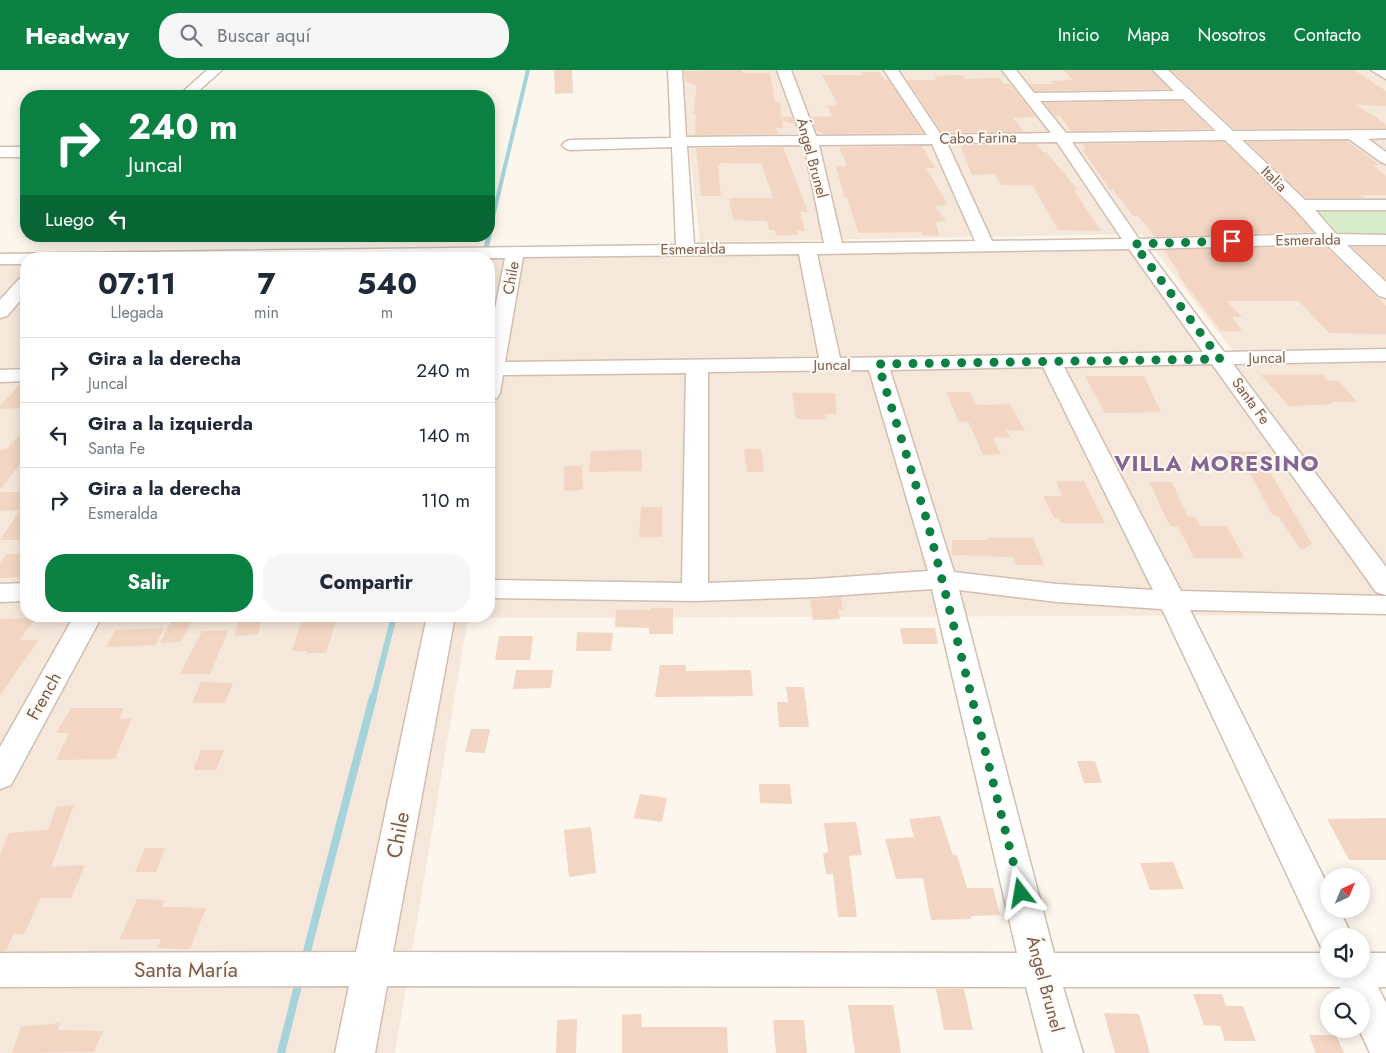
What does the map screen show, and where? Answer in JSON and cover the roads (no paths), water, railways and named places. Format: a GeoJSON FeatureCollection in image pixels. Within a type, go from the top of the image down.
{"type":"FeatureCollection","features":[{"type":"Feature","properties":{"kind":"street"},"geometry":{"type":"LineString","coordinates":[[192,90],[215,70]]}},
{"type":"Feature","properties":{"kind":"street"},"geometry":{"type":"LineString","coordinates":[[675,70],[685,249]]}},
{"type":"Feature","properties":{"kind":"street","name":"Ángel Brunel"},"geometry":{"type":"LineString","coordinates":[[784,70],[810,140],[834,247]]}},
{"type":"Feature","properties":{"kind":"street"},"geometry":{"type":"LineString","coordinates":[[891,70],[937,139],[986,246]]}},
{"type":"Feature","properties":{"kind":"street","name":"Santa Fe"},"geometry":{"type":"LineString","coordinates":[[1009,70],[1061,138],[1134,244],[1386,586]]}},
{"type":"Feature","properties":{"kind":"street","name":"Italia"},"geometry":{"type":"LineString","coordinates":[[1160,70],[1301,205],[1331,239],[1386,292]]}},
{"type":"Feature","properties":{"kind":"street"},"geometry":{"type":"LineString","coordinates":[[1378,70],[1386,75]]}},
{"type":"Feature","properties":{"kind":"street"},"geometry":{"type":"LineString","coordinates":[[1031,97],[1186,95]]}},
{"type":"Feature","properties":{"kind":"street","name":"Cabo Farina"},"geometry":{"type":"LineString","coordinates":[[570,145],[810,140],[1386,134]]}},
{"type":"Feature","properties":{"kind":"street"},"geometry":{"type":"LineString","coordinates":[[1353,135],[1386,159]]}},
{"type":"Feature","properties":{"kind":"street"},"geometry":{"type":"LineString","coordinates":[[0,152],[20,152]]}},
{"type":"Feature","properties":{"kind":"street"},"geometry":{"type":"LineString","coordinates":[[1301,205],[1386,205]]}},
{"type":"Feature","properties":{"kind":"street","name":"Esmeralda"},"geometry":{"type":"LineString","coordinates":[[476,252],[1134,244],[1331,239],[1386,240]]}},
{"type":"Feature","properties":{"kind":"street"},"geometry":{"type":"LineString","coordinates":[[54,252],[63,242]]}},
{"type":"Feature","properties":{"kind":"street"},"geometry":{"type":"LineString","coordinates":[[807,248],[831,364]]}},
{"type":"Feature","properties":{"kind":"street","name":"Chile"},"geometry":{"type":"LineString","coordinates":[[495,340],[507,251]]}},
{"type":"Feature","properties":{"kind":"street","name":"Esmeralda"},"geometry":{"type":"LineString","coordinates":[[0,259],[20,259]]}},
{"type":"Feature","properties":{"kind":"street"},"geometry":{"type":"LineString","coordinates":[[0,312],[20,290]]}},
{"type":"Feature","properties":{"kind":"street","name":"Juncal"},"geometry":{"type":"LineString","coordinates":[[495,369],[1051,362],[1386,355]]}},
{"type":"Feature","properties":{"kind":"street"},"geometry":{"type":"LineString","coordinates":[[1051,362],[1172,600],[1330,928]]}},
{"type":"Feature","properties":{"kind":"street","name":"Ángel Brunel"},"geometry":{"type":"LineString","coordinates":[[878,364],[928,524],[943,579],[1040,970],[1063,1053]]}},
{"type":"Feature","properties":{"kind":"street"},"geometry":{"type":"LineString","coordinates":[[695,592],[697,367]]}},
{"type":"Feature","properties":{"kind":"street"},"geometry":{"type":"LineString","coordinates":[[0,376],[20,375]]}},
{"type":"Feature","properties":{"kind":"street"},"geometry":{"type":"LineString","coordinates":[[495,589],[695,592],[815,588],[943,579],[1057,593],[1172,600],[1386,605]]}},
{"type":"Feature","properties":{"kind":"street"},"geometry":{"type":"LineString","coordinates":[[0,593],[20,592]]}},
{"type":"Feature","properties":{"kind":"street","name":"French"},"geometry":{"type":"LineString","coordinates":[[0,776],[85,622]]}},
{"type":"Feature","properties":{"kind":"street","name":"Chile"},"geometry":{"type":"LineString","coordinates":[[355,1053],[440,622]]}},
{"type":"Feature","properties":{"kind":"street","name":"Santa María"},"geometry":{"type":"LineString","coordinates":[[0,970],[1320,970]]}},
{"type":"Feature","properties":{"kind":"street"},"geometry":{"type":"LineString","coordinates":[[1365,978],[1386,1044]]}},
{"type":"Feature","properties":{"kind":"waterway"},"geometry":{"type":"LineString","coordinates":[[495,208],[528,70]]}},
{"type":"Feature","properties":{"kind":"waterway"},"geometry":{"type":"LineString","coordinates":[[485,252],[487,242]]}},
{"type":"Feature","properties":{"kind":"waterway"},"geometry":{"type":"LineString","coordinates":[[373,699],[392,622]]}},
{"type":"Feature","properties":{"kind":"waterway"},"geometry":{"type":"LineString","coordinates":[[305,959],[373,697]]}},
{"type":"Feature","properties":{"kind":"waterway"},"geometry":{"type":"LineString","coordinates":[[281,1053],[300,978]]}},
{"type":"Feature","properties":{"kind":"district","name":"VILLA MORESINO"},"geometry":{"type":"Point","coordinates":[1217,463]}}]}
